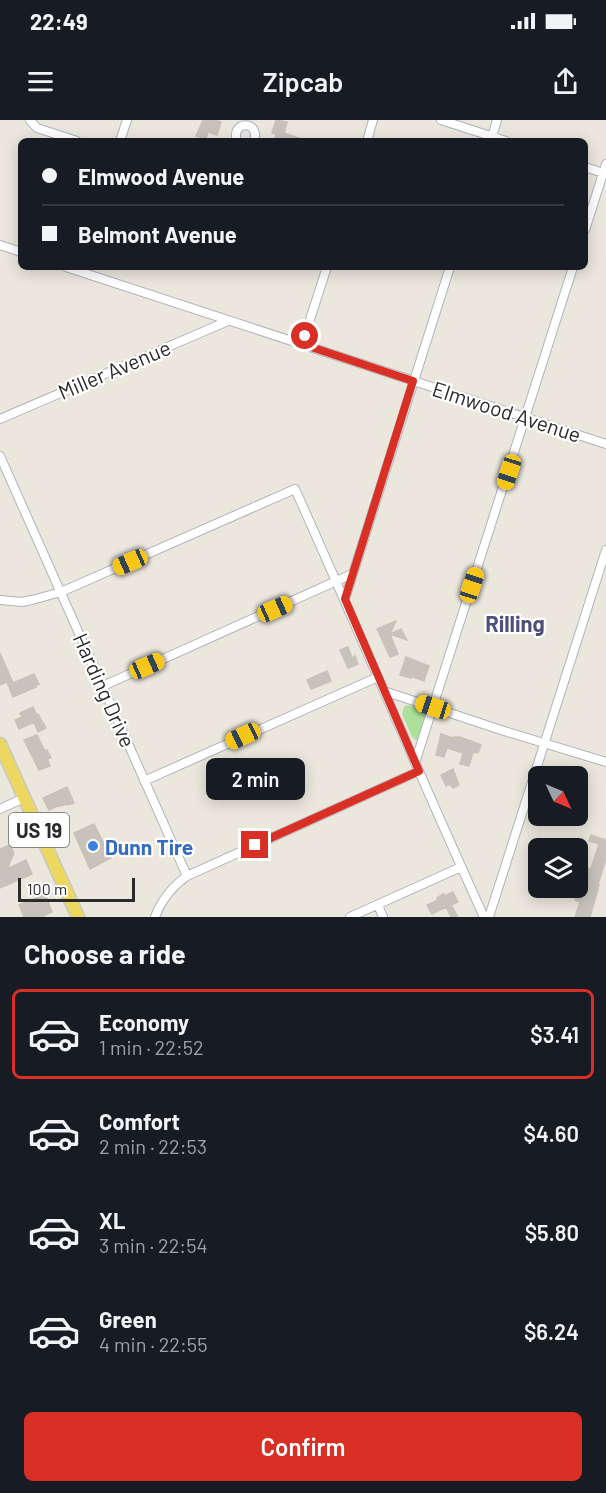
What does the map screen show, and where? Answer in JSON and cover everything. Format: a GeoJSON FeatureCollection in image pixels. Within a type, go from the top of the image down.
{"type":"FeatureCollection","features":[{"type":"Feature","properties":{"kind":"main road","name":"US 19"},"geometry":{"type":"LineString","coordinates":[[0,744],[78,917]]}},
{"type":"Feature","properties":{"kind":"street"},"geometry":{"type":"LineString","coordinates":[[30,120],[38,128],[68,138]]}},
{"type":"Feature","properties":{"kind":"street"},"geometry":{"type":"LineString","coordinates":[[121,138],[127,120]]}},
{"type":"Feature","properties":{"kind":"street"},"geometry":{"type":"LineString","coordinates":[[368,138],[373,120]]}},
{"type":"Feature","properties":{"kind":"street"},"geometry":{"type":"LineString","coordinates":[[441,120],[488,138]]}},
{"type":"Feature","properties":{"kind":"street"},"geometry":{"type":"LineString","coordinates":[[491,138],[497,120]]}},
{"type":"Feature","properties":{"kind":"street"},"geometry":{"type":"LineString","coordinates":[[236,138],[237,130],[250,123],[255,133],[254,138]]}},
{"type":"Feature","properties":{"kind":"street"},"geometry":{"type":"LineString","coordinates":[[588,221],[606,164]]}},
{"type":"Feature","properties":{"kind":"street"},"geometry":{"type":"LineString","coordinates":[[588,168],[604,174]]}},
{"type":"Feature","properties":{"kind":"street"},"geometry":{"type":"LineString","coordinates":[[0,245],[18,251]]}},
{"type":"Feature","properties":{"kind":"street","name":"Elmwood Avenue"},"geometry":{"type":"LineString","coordinates":[[83,270],[228,321],[606,444]]}},
{"type":"Feature","properties":{"kind":"street"},"geometry":{"type":"LineString","coordinates":[[302,344],[326,270]]}},
{"type":"Feature","properties":{"kind":"street"},"geometry":{"type":"LineString","coordinates":[[345,599],[449,270]]}},
{"type":"Feature","properties":{"kind":"street"},"geometry":{"type":"LineString","coordinates":[[155,917],[163,901],[179,882],[188,876],[417,767],[433,707],[572,270]]}},
{"type":"Feature","properties":{"kind":"street","name":"Miller Avenue"},"geometry":{"type":"LineString","coordinates":[[0,419],[228,321]]}},
{"type":"Feature","properties":{"kind":"street","name":"Harding Drive"},"geometry":{"type":"LineString","coordinates":[[0,456],[188,876]]}},
{"type":"Feature","properties":{"kind":"street"},"geometry":{"type":"LineString","coordinates":[[0,600],[22,602],[61,592],[295,489],[484,917]]}},
{"type":"Feature","properties":{"kind":"street"},"geometry":{"type":"LineString","coordinates":[[489,917],[606,550]]}},
{"type":"Feature","properties":{"kind":"street"},"geometry":{"type":"LineString","coordinates":[[103,686],[352,574]]}},
{"type":"Feature","properties":{"kind":"street"},"geometry":{"type":"LineString","coordinates":[[144,781],[378,677]]}},
{"type":"Feature","properties":{"kind":"street"},"geometry":{"type":"LineString","coordinates":[[384,692],[606,762]]}},
{"type":"Feature","properties":{"kind":"street"},"geometry":{"type":"LineString","coordinates":[[0,809],[24,798]]}},
{"type":"Feature","properties":{"kind":"street"},"geometry":{"type":"LineString","coordinates":[[350,917],[461,867]]}},
{"type":"Feature","properties":{"kind":"street"},"geometry":{"type":"LineString","coordinates":[[378,905],[383,917]]}},
{"type":"Feature","properties":{"kind":"green space"},"geometry":{"type":"Polygon","coordinates":[[[407,705],[426,712],[418,740],[412,737],[402,714],[407,705]]]}},
{"type":"Feature","properties":{"kind":"building"},"geometry":{"type":"Polygon","coordinates":[[[203,120],[221,122],[217,135],[208,132],[206,138],[196,136],[203,120]]]}},
{"type":"Feature","properties":{"kind":"building"},"geometry":{"type":"Polygon","coordinates":[[[276,120],[287,122],[284,133],[299,138],[275,138],[276,134],[272,133],[276,120]]]}},
{"type":"Feature","properties":{"kind":"building"},"geometry":{"type":"Polygon","coordinates":[[[396,621],[390,634],[398,654],[390,657],[377,629],[396,621]]]}},
{"type":"Feature","properties":{"kind":"building"},"geometry":{"type":"Polygon","coordinates":[[[401,629],[407,640],[390,634],[401,629]]]}},
{"type":"Feature","properties":{"kind":"building"},"geometry":{"type":"Polygon","coordinates":[[[348,647],[352,658],[355,656],[358,664],[348,668],[340,650],[348,647]]]}},
{"type":"Feature","properties":{"kind":"building"},"geometry":{"type":"Polygon","coordinates":[[[0,653],[13,683],[34,674],[39,684],[13,697],[7,682],[0,685],[0,653]]]}},
{"type":"Feature","properties":{"kind":"building"},"geometry":{"type":"Polygon","coordinates":[[[406,657],[429,666],[424,681],[400,675],[406,657]]]}},
{"type":"Feature","properties":{"kind":"building"},"geometry":{"type":"Polygon","coordinates":[[[327,671],[331,681],[311,689],[307,680],[327,671]]]}},
{"type":"Feature","properties":{"kind":"building"},"geometry":{"type":"Polygon","coordinates":[[[33,707],[46,728],[38,732],[34,722],[19,729],[15,720],[22,717],[20,713],[33,707]]]}},
{"type":"Feature","properties":{"kind":"building"},"geometry":{"type":"Polygon","coordinates":[[[441,734],[453,738],[460,737],[481,745],[478,753],[473,752],[469,766],[460,764],[463,753],[447,748],[444,757],[436,755],[441,734]]]}},
{"type":"Feature","properties":{"kind":"building"},"geometry":{"type":"Polygon","coordinates":[[[37,735],[51,758],[47,759],[50,766],[39,770],[24,740],[37,735]]]}},
{"type":"Feature","properties":{"kind":"building"},"geometry":{"type":"Polygon","coordinates":[[[453,769],[459,785],[453,788],[450,784],[446,786],[441,775],[453,769]]]}},
{"type":"Feature","properties":{"kind":"building"},"geometry":{"type":"Polygon","coordinates":[[[67,787],[74,803],[60,805],[49,810],[43,798],[67,787]]]}},
{"type":"Feature","properties":{"kind":"building"},"geometry":{"type":"Polygon","coordinates":[[[94,824],[111,858],[90,869],[74,833],[94,824]]]}},
{"type":"Feature","properties":{"kind":"building"},"geometry":{"type":"Polygon","coordinates":[[[591,835],[606,840],[606,859],[590,917],[575,917],[580,902],[575,900],[576,898],[588,898],[588,868],[591,869],[599,844],[589,841],[591,835]]]}},
{"type":"Feature","properties":{"kind":"building"},"geometry":{"type":"Polygon","coordinates":[[[10,845],[14,853],[7,869],[26,860],[32,874],[0,888],[0,849],[10,845]]]}},
{"type":"Feature","properties":{"kind":"building"},"geometry":{"type":"Polygon","coordinates":[[[453,892],[458,902],[451,905],[458,917],[451,917],[446,907],[432,914],[427,905],[444,894],[445,896],[453,892]]]}},
{"type":"Feature","properties":{"kind":"building"},"geometry":{"type":"Polygon","coordinates":[[[45,894],[52,912],[41,917],[24,917],[19,905],[45,894]]]}},
{"type":"Feature","properties":{"kind":"place","name":"Dunn Tire"},"geometry":{"type":"Point","coordinates":[93,846]}},
{"type":"Feature","properties":{"kind":"district","name":"Rilling"},"geometry":{"type":"Point","coordinates":[515,623]}},
{"type":"Feature","properties":{"kind":"route"},"geometry":{"type":"LineString","coordinates":[[255,845],[419,771],[345,599],[413,381],[302,344],[305,336]]}}]}
